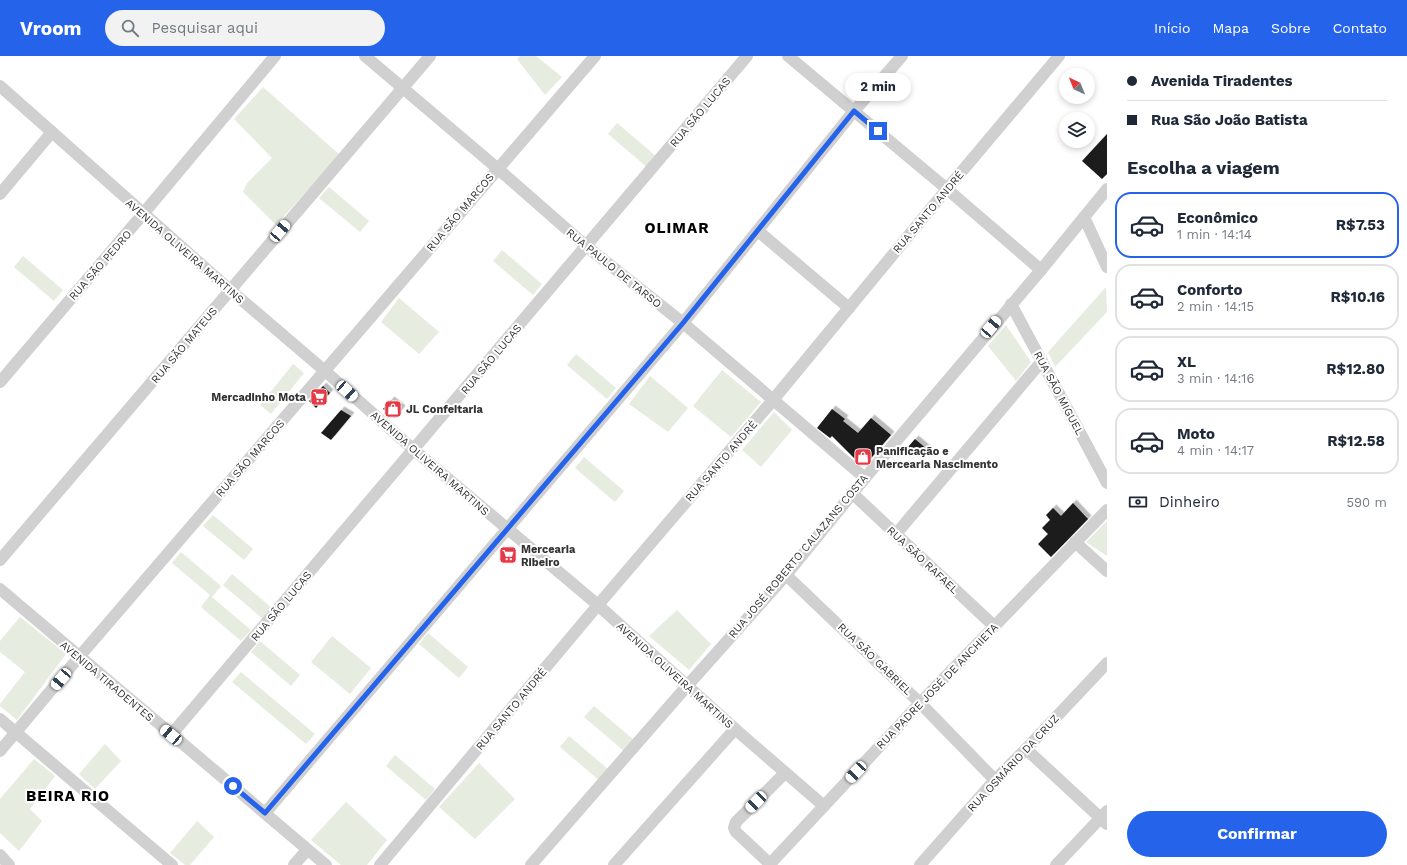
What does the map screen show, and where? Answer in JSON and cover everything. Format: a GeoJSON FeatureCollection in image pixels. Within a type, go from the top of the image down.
{"type":"FeatureCollection","features":[{"type":"Feature","properties":{"kind":"street","name":"RUA SÃO PEDRO"},"geometry":{"type":"LineString","coordinates":[[0,382],[275,56]]}},
{"type":"Feature","properties":{"kind":"street","name":"RUA PAULO DE TARSO"},"geometry":{"type":"LineString","coordinates":[[365,56],[402,89],[498,168],[586,246],[683,323],[865,478]]}},
{"type":"Feature","properties":{"kind":"street","name":"RUA SÃO MATEUS"},"geometry":{"type":"LineString","coordinates":[[0,560],[430,56]]}},
{"type":"Feature","properties":{"kind":"street","name":"RUA SÃO MARCOS"},"geometry":{"type":"LineString","coordinates":[[0,751],[594,56]]}},
{"type":"Feature","properties":{"kind":"street","name":"RUA SÃO LUCAS"},"geometry":{"type":"LineString","coordinates":[[171,735],[748,56]]}},
{"type":"Feature","properties":{"kind":"street"},"geometry":{"type":"LineString","coordinates":[[788,56],[1041,270]]}},
{"type":"Feature","properties":{"kind":"street"},"geometry":{"type":"LineString","coordinates":[[265,813],[683,323],[854,111],[902,56]]}},
{"type":"Feature","properties":{"kind":"street","name":"RUA SANTO ANDRÉ"},"geometry":{"type":"LineString","coordinates":[[380,865],[598,605],[773,400],[1059,56]]}},
{"type":"Feature","properties":{"kind":"street","name":"AVENIDA OLIVEIRA MARTINS"},"geometry":{"type":"LineString","coordinates":[[0,86],[143,214],[414,450],[598,605],[735,729],[824,806]]}},
{"type":"Feature","properties":{"kind":"street"},"geometry":{"type":"LineString","coordinates":[[0,194],[52,132]]}},
{"type":"Feature","properties":{"kind":"street","name":"RUA JOSÉ ROBERTO CALAZANS COSTA"},"geometry":{"type":"LineString","coordinates":[[531,865],[786,574],[1107,189]]}},
{"type":"Feature","properties":{"kind":"street"},"geometry":{"type":"LineString","coordinates":[[1084,217],[1107,267]]}},
{"type":"Feature","properties":{"kind":"street"},"geometry":{"type":"LineString","coordinates":[[758,230],[849,308]]}},
{"type":"Feature","properties":{"kind":"street","name":"RUA SÃO MIGUEL"},"geometry":{"type":"LineString","coordinates":[[1011,304],[1107,483]]}},
{"type":"Feature","properties":{"kind":"street"},"geometry":{"type":"LineString","coordinates":[[896,534],[1042,361]]}},
{"type":"Feature","properties":{"kind":"street","name":"RUA SÃO RAFAEL"},"geometry":{"type":"LineString","coordinates":[[852,493],[994,626]]}},
{"type":"Feature","properties":{"kind":"street","name":"RUA PADRE JOSÉ DE ANCHIETA"},"geometry":{"type":"LineString","coordinates":[[769,865],[920,703],[1107,510]]}},
{"type":"Feature","properties":{"kind":"street"},"geometry":{"type":"LineString","coordinates":[[1075,542],[1107,571]]}},
{"type":"Feature","properties":{"kind":"street","name":"RUA SÃO GABRIEL"},"geometry":{"type":"LineString","coordinates":[[786,574],[920,703],[995,780]]}},
{"type":"Feature","properties":{"kind":"street","name":"AVENIDA TIRADENTES"},"geometry":{"type":"LineString","coordinates":[[0,589],[326,865]]}},
{"type":"Feature","properties":{"kind":"street","name":"RUA OSMÁRIO DA CRUZ"},"geometry":{"type":"LineString","coordinates":[[920,865],[995,780],[1107,663]]}},
{"type":"Feature","properties":{"kind":"street"},"geometry":{"type":"LineString","coordinates":[[0,719],[172,865]]}},
{"type":"Feature","properties":{"kind":"street"},"geometry":{"type":"LineString","coordinates":[[614,865],[735,729]]}},
{"type":"Feature","properties":{"kind":"street"},"geometry":{"type":"LineString","coordinates":[[1026,749],[1105,818],[1056,865]]}},
{"type":"Feature","properties":{"kind":"street"},"geometry":{"type":"LineString","coordinates":[[769,865],[736,832],[734,828],[736,822],[785,772]]}},
{"type":"Feature","properties":{"kind":"street"},"geometry":{"type":"LineString","coordinates":[[294,865],[307,850]]}},
{"type":"Feature","properties":{"kind":"street"},"geometry":{"type":"LineString","coordinates":[[0,855],[9,865]]}},
{"type":"Feature","properties":{"kind":"shaded area"},"geometry":{"type":"Polygon","coordinates":[[[520,56],[536,56],[562,77],[545,95],[517,59],[520,56]]]}},
{"type":"Feature","properties":{"kind":"shaded area"},"geometry":{"type":"Polygon","coordinates":[[[263,87],[340,155],[276,225],[243,192],[247,183],[272,158],[234,119],[263,87]]]}},
{"type":"Feature","properties":{"kind":"shaded area"},"geometry":{"type":"Polygon","coordinates":[[[617,123],[657,157],[648,168],[608,134],[617,123]]]}},
{"type":"Feature","properties":{"kind":"shaded area"},"geometry":{"type":"Polygon","coordinates":[[[329,187],[369,221],[360,232],[319,198],[329,187]]]}},
{"type":"Feature","properties":{"kind":"shaded area"},"geometry":{"type":"Polygon","coordinates":[[[502,250],[542,284],[533,295],[493,261],[502,250]]]}},
{"type":"Feature","properties":{"kind":"shaded area"},"geometry":{"type":"Polygon","coordinates":[[[23,256],[63,290],[54,301],[14,267],[23,256]]]}},
{"type":"Feature","properties":{"kind":"shaded area"},"geometry":{"type":"Polygon","coordinates":[[[1106,287],[1107,312],[1055,367],[1048,352],[1106,287]]]}},
{"type":"Feature","properties":{"kind":"shaded area"},"geometry":{"type":"Polygon","coordinates":[[[399,298],[439,332],[419,354],[381,322],[399,298]]]}},
{"type":"Feature","properties":{"kind":"shaded area"},"geometry":{"type":"Polygon","coordinates":[[[1006,325],[1031,362],[1016,381],[988,346],[1006,325]]]}},
{"type":"Feature","properties":{"kind":"shaded area"},"geometry":{"type":"Polygon","coordinates":[[[576,354],[616,388],[607,399],[567,365],[576,354]]]}},
{"type":"Feature","properties":{"kind":"shaded area"},"geometry":{"type":"Polygon","coordinates":[[[293,364],[304,373],[271,414],[260,405],[293,364]]]}},
{"type":"Feature","properties":{"kind":"shaded area"},"geometry":{"type":"Polygon","coordinates":[[[722,370],[761,402],[731,437],[693,406],[722,370]]]}},
{"type":"Feature","properties":{"kind":"shaded area"},"geometry":{"type":"Polygon","coordinates":[[[650,376],[688,408],[668,432],[629,404],[650,376]]]}},
{"type":"Feature","properties":{"kind":"shaded area"},"geometry":{"type":"Polygon","coordinates":[[[774,412],[792,430],[761,467],[742,450],[774,412]]]}},
{"type":"Feature","properties":{"kind":"shaded area"},"geometry":{"type":"Polygon","coordinates":[[[584,457],[624,491],[615,502],[575,468],[584,457]]]}},
{"type":"Feature","properties":{"kind":"shaded area"},"geometry":{"type":"Polygon","coordinates":[[[213,515],[253,549],[244,560],[203,526],[213,515]]]}},
{"type":"Feature","properties":{"kind":"shaded area"},"geometry":{"type":"Polygon","coordinates":[[[1107,521],[1107,556],[1086,542],[1107,521]]]}},
{"type":"Feature","properties":{"kind":"shaded area"},"geometry":{"type":"Polygon","coordinates":[[[181,552],[221,586],[212,597],[251,630],[241,641],[201,607],[210,595],[172,563],[181,552]]]}},
{"type":"Feature","properties":{"kind":"shaded area"},"geometry":{"type":"Polygon","coordinates":[[[232,574],[272,608],[263,619],[223,585],[232,574]]]}},
{"type":"Feature","properties":{"kind":"shaded area"},"geometry":{"type":"Polygon","coordinates":[[[677,610],[711,644],[689,670],[649,636],[677,610]]]}},
{"type":"Feature","properties":{"kind":"shaded area"},"geometry":{"type":"Polygon","coordinates":[[[20,617],[66,654],[17,720],[0,706],[0,704],[25,672],[0,652],[0,641],[20,617]]]}},
{"type":"Feature","properties":{"kind":"shaded area"},"geometry":{"type":"Polygon","coordinates":[[[428,633],[468,667],[459,678],[419,644],[428,633]]]}},
{"type":"Feature","properties":{"kind":"shaded area"},"geometry":{"type":"Polygon","coordinates":[[[332,636],[371,668],[350,694],[311,662],[332,636]]]}},
{"type":"Feature","properties":{"kind":"shaded area"},"geometry":{"type":"Polygon","coordinates":[[[260,641],[300,675],[291,686],[251,652],[260,641]]]}},
{"type":"Feature","properties":{"kind":"shaded area"},"geometry":{"type":"Polygon","coordinates":[[[241,672],[315,734],[306,744],[232,682],[241,672]]]}},
{"type":"Feature","properties":{"kind":"shaded area"},"geometry":{"type":"Polygon","coordinates":[[[594,706],[634,740],[624,751],[584,717],[594,706]]]}},
{"type":"Feature","properties":{"kind":"shaded area"},"geometry":{"type":"Polygon","coordinates":[[[569,736],[609,770],[600,781],[560,747],[569,736]]]}},
{"type":"Feature","properties":{"kind":"shaded area"},"geometry":{"type":"Polygon","coordinates":[[[105,744],[121,761],[95,789],[79,774],[105,744]]]}},
{"type":"Feature","properties":{"kind":"shaded area"},"geometry":{"type":"Polygon","coordinates":[[[395,755],[435,789],[426,800],[386,766],[395,755]]]}},
{"type":"Feature","properties":{"kind":"shaded area"},"geometry":{"type":"Polygon","coordinates":[[[34,759],[55,776],[30,809],[42,821],[19,851],[0,833],[0,799],[34,759]]]}},
{"type":"Feature","properties":{"kind":"shaded area"},"geometry":{"type":"Polygon","coordinates":[[[479,763],[515,799],[475,839],[439,807],[479,763]]]}},
{"type":"Feature","properties":{"kind":"shaded area"},"geometry":{"type":"Polygon","coordinates":[[[346,802],[387,840],[367,865],[341,865],[311,840],[346,802]]]}},
{"type":"Feature","properties":{"kind":"shaded area"},"geometry":{"type":"Polygon","coordinates":[[[197,821],[214,837],[190,865],[185,865],[170,853],[197,821]]]}},
{"type":"Feature","properties":{"kind":"building"},"geometry":{"type":"Polygon","coordinates":[[[1107,134],[1107,174],[1102,179],[1082,161],[1107,134]]]}},
{"type":"Feature","properties":{"kind":"building","name":"Mercadinho Mota"},"geometry":{"type":"Polygon","coordinates":[[[323,386],[330,393],[316,408],[309,401],[323,386]]]}},
{"type":"Feature","properties":{"kind":"building","name":"JL Confeitaria"},"geometry":{"type":"Polygon","coordinates":[[[391,400],[402,409],[395,418],[383,409],[391,400]]]}},
{"type":"Feature","properties":{"kind":"building"},"geometry":{"type":"Polygon","coordinates":[[[832,409],[845,419],[843,421],[858,433],[871,418],[891,435],[866,464],[859,463],[832,436],[830,438],[817,428],[832,409]]]}},
{"type":"Feature","properties":{"kind":"building"},"geometry":{"type":"Polygon","coordinates":[[[341,410],[351,416],[331,440],[321,433],[341,410]]]}},
{"type":"Feature","properties":{"kind":"building"},"geometry":{"type":"Polygon","coordinates":[[[915,439],[928,450],[921,458],[908,447],[915,439]]]}},
{"type":"Feature","properties":{"kind":"building"},"geometry":{"type":"Polygon","coordinates":[[[1073,503],[1088,519],[1051,557],[1038,544],[1048,534],[1042,528],[1050,520],[1046,515],[1053,508],[1061,516],[1073,503]]]}},
{"type":"Feature","properties":{"kind":"place","name":"Mercadinho Mota"},"geometry":{"type":"Point","coordinates":[319,397]}},
{"type":"Feature","properties":{"kind":"place","name":"JL Confeitaria"},"geometry":{"type":"Point","coordinates":[393,409]}},
{"type":"Feature","properties":{"kind":"place","name":"Panificação e Mercearia Nascimento"},"geometry":{"type":"Point","coordinates":[863,457]}},
{"type":"Feature","properties":{"kind":"place","name":"Mercearia Ribeiro"},"geometry":{"type":"Point","coordinates":[508,555]}},
{"type":"Feature","properties":{"kind":"district","name":"OLIMAR"},"geometry":{"type":"Point","coordinates":[677,228]}},
{"type":"Feature","properties":{"kind":"district","name":"BEIRA RIO"},"geometry":{"type":"Point","coordinates":[68,796]}},
{"type":"Feature","properties":{"kind":"route"},"geometry":{"type":"LineString","coordinates":[[233,786],[265,813],[683,323],[854,111],[878,131]]}}]}
